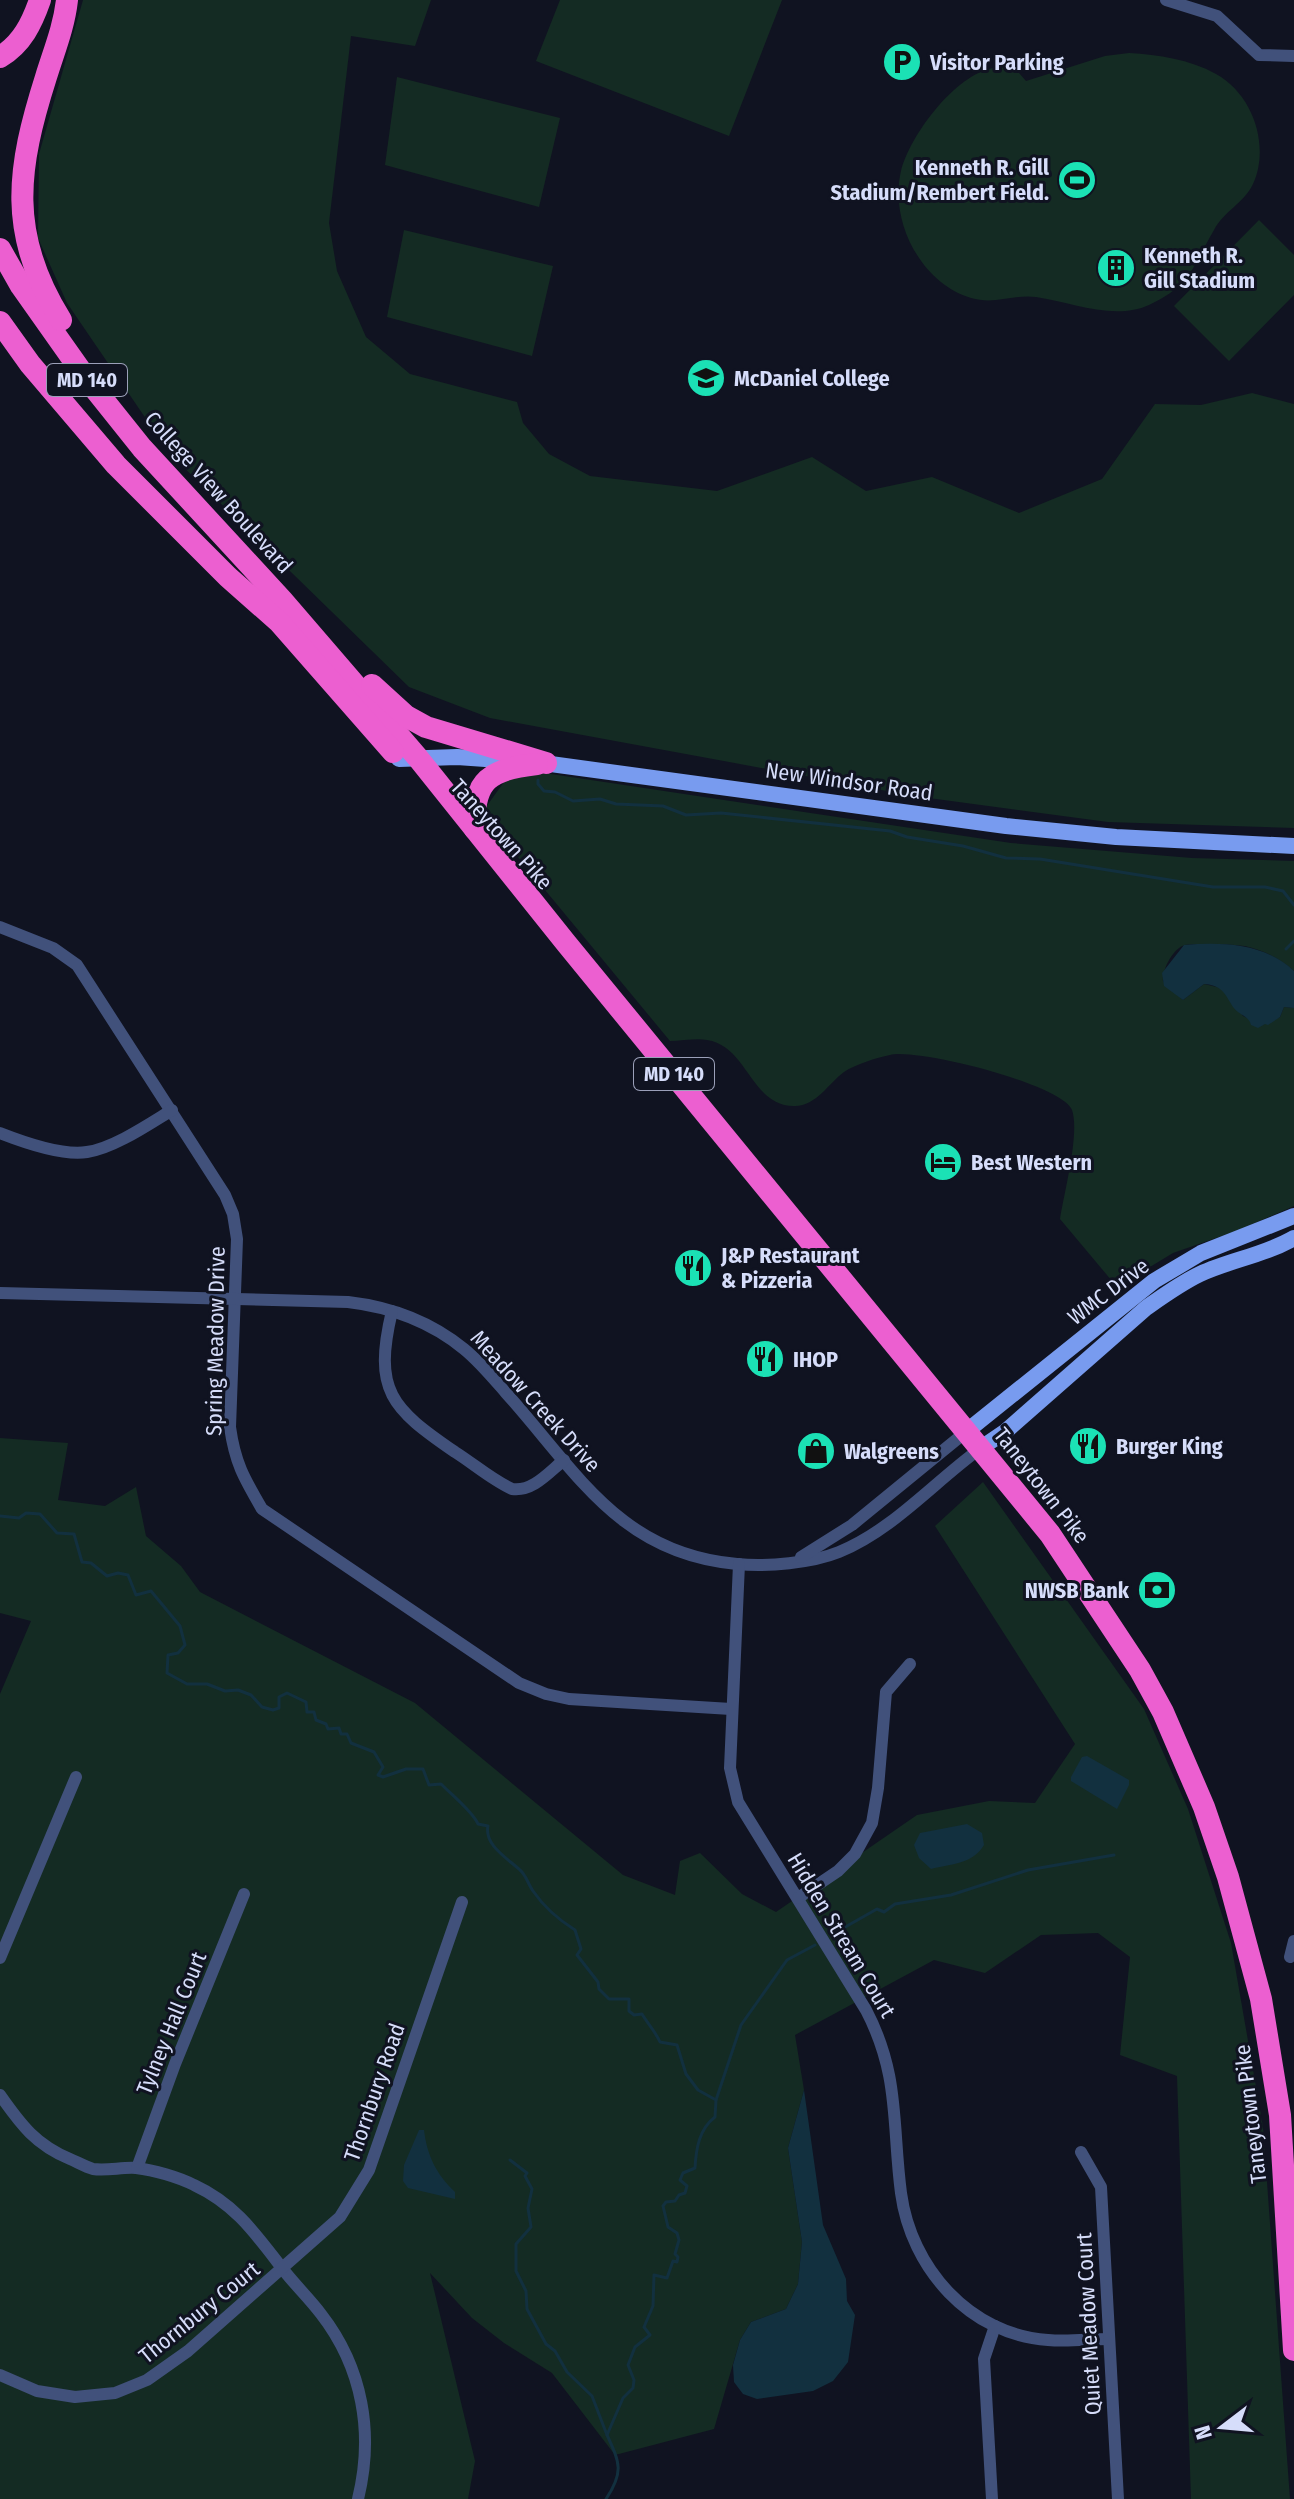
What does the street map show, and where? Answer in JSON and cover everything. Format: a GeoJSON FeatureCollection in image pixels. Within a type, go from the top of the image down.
{"type":"FeatureCollection","features":[{"type":"Feature","properties":{"kind":"highway"},"geometry":{"type":"LineString","coordinates":[[0,57],[29,28],[40,0]]}},
{"type":"Feature","properties":{"kind":"highway"},"geometry":{"type":"LineString","coordinates":[[67,0],[61,31],[29,131],[23,165],[24,217],[35,269],[53,307],[105,385],[257,574]]}},
{"type":"Feature","properties":{"kind":"highway","name":"College View Boulevard"},"geometry":{"type":"LineString","coordinates":[[0,249],[21,286],[104,401],[142,448],[282,600],[408,758]]}},
{"type":"Feature","properties":{"kind":"highway","name":"College View Boulevard"},"geometry":{"type":"LineString","coordinates":[[0,322],[30,364],[116,465],[228,577],[279,622],[408,758]]}},
{"type":"Feature","properties":{"kind":"highway"},"geometry":{"type":"LineString","coordinates":[[282,600],[406,716],[448,735],[546,763]]}},
{"type":"Feature","properties":{"kind":"highway","name":"Taneytown Pike"},"geometry":{"type":"LineString","coordinates":[[408,758],[475,829],[1050,1534],[1140,1670],[1187,1766],[1228,1877],[1261,1999],[1280,2115],[1294,2350]]}},
{"type":"Feature","properties":{"kind":"highway","name":"Taneytown Pike"},"geometry":{"type":"LineString","coordinates":[[408,758],[566,943]]}},
{"type":"Feature","properties":{"kind":"highway"},"geometry":{"type":"LineString","coordinates":[[475,829],[476,798],[485,781],[511,767],[546,763]]}},
{"type":"Feature","properties":{"kind":"main road","name":"New Windsor Road"},"geometry":{"type":"LineString","coordinates":[[408,758],[457,757],[546,763],[1006,826],[1116,837],[1294,846]]}},
{"type":"Feature","properties":{"kind":"main road","name":"WMC Drive"},"geometry":{"type":"LineString","coordinates":[[974,1440],[1154,1281],[1201,1253],[1294,1216]]}},
{"type":"Feature","properties":{"kind":"main road","name":"WMC Drive"},"geometry":{"type":"LineString","coordinates":[[974,1440],[1006,1431],[1146,1308],[1169,1292],[1200,1274],[1294,1238]]}},
{"type":"Feature","properties":{"kind":"street"},"geometry":{"type":"LineString","coordinates":[[1166,0],[1217,16],[1259,55],[1294,56]]}},
{"type":"Feature","properties":{"kind":"street","name":"Spring Meadow Drive"},"geometry":{"type":"LineString","coordinates":[[0,927],[53,948],[77,965],[225,1195],[233,1214],[237,1239],[230,1427],[234,1455],[262,1509],[519,1683],[569,1699],[731,1709]]}},
{"type":"Feature","properties":{"kind":"street"},"geometry":{"type":"LineString","coordinates":[[0,1133],[35,1145],[86,1153],[131,1135],[172,1110]]}},
{"type":"Feature","properties":{"kind":"street","name":"Meadow Creek Drive"},"geometry":{"type":"LineString","coordinates":[[0,1293],[348,1302],[392,1311],[427,1325],[466,1350],[614,1515],[645,1536],[691,1556],[739,1564],[787,1563],[838,1553],[869,1537],[951,1470],[974,1440]]}},
{"type":"Feature","properties":{"kind":"street"},"geometry":{"type":"LineString","coordinates":[[392,1311],[384,1347],[384,1370],[394,1399],[409,1419],[512,1489],[522,1490],[531,1486],[564,1460]]}},
{"type":"Feature","properties":{"kind":"street","name":"Meadow Creek Drive"},"geometry":{"type":"LineString","coordinates":[[787,1563],[809,1554],[974,1440]]}},
{"type":"Feature","properties":{"kind":"street","name":"Hidden Stream Court"},"geometry":{"type":"LineString","coordinates":[[739,1564],[730,1768],[738,1802],[881,2039],[891,2078],[901,2195],[911,2238],[927,2268],[951,2296],[995,2326],[1047,2340],[1109,2339]]}},
{"type":"Feature","properties":{"kind":"street"},"geometry":{"type":"LineString","coordinates":[[798,1898],[838,1871],[855,1854],[872,1823],[886,1692],[910,1664]]}},
{"type":"Feature","properties":{"kind":"street"},"geometry":{"type":"LineString","coordinates":[[0,1958],[76,1777]]}},
{"type":"Feature","properties":{"kind":"street","name":"Tylney Hall Court"},"geometry":{"type":"LineString","coordinates":[[137,2168],[175,2064],[244,1894]]}},
{"type":"Feature","properties":{"kind":"street","name":"Thornbury Road"},"geometry":{"type":"LineString","coordinates":[[283,2269],[340,2217],[369,2170],[462,1902]]}},
{"type":"Feature","properties":{"kind":"street"},"geometry":{"type":"LineString","coordinates":[[1290,1957],[1294,1941]]}},
{"type":"Feature","properties":{"kind":"street"},"geometry":{"type":"LineString","coordinates":[[0,2095],[24,2129],[52,2152],[93,2169],[137,2168],[191,2183],[218,2197],[248,2223],[322,2316],[353,2371],[364,2417],[366,2444],[358,2499]]}},
{"type":"Feature","properties":{"kind":"street","name":"Quiet Meadow Court"},"geometry":{"type":"LineString","coordinates":[[1081,2152],[1101,2187],[1118,2499]]}},
{"type":"Feature","properties":{"kind":"street","name":"Thornbury Court"},"geometry":{"type":"LineString","coordinates":[[0,2375],[37,2391],[75,2397],[115,2393],[130,2388],[165,2369],[283,2269]]}},
{"type":"Feature","properties":{"kind":"street"},"geometry":{"type":"LineString","coordinates":[[992,2499],[984,2359],[995,2326]]}},
{"type":"Feature","properties":{"kind":"green space"},"geometry":{"type":"Polygon","coordinates":[[[83,0],[431,0],[415,46],[351,36],[329,223],[337,271],[366,337],[410,374],[517,402],[523,423],[549,454],[590,476],[717,491],[812,457],[866,491],[932,477],[1019,513],[1102,479],[1155,404],[1201,405],[1252,393],[1294,404],[1294,828],[1108,822],[914,796],[490,718],[409,687],[170,454],[67,303],[38,238],[39,154],[83,0]]]}},
{"type":"Feature","properties":{"kind":"green space"},"geometry":{"type":"Polygon","coordinates":[[[560,0],[782,0],[729,136],[536,61],[560,0]]]}},
{"type":"Feature","properties":{"kind":"green space","name":"Kenneth R. Gill Stadium/Rembert Field."},"geometry":{"type":"Polygon","coordinates":[[[1129,53],[1174,59],[1216,74],[1240,95],[1255,123],[1260,154],[1253,184],[1218,224],[1190,274],[1164,297],[1149,305],[1122,311],[1092,309],[1036,297],[980,300],[953,290],[937,279],[913,248],[900,210],[899,190],[906,157],[934,111],[961,84],[989,69],[1013,66],[1026,81],[1105,56],[1129,53]]]}},
{"type":"Feature","properties":{"kind":"green space"},"geometry":{"type":"Polygon","coordinates":[[[397,77],[560,118],[539,207],[385,165],[397,77]]]}},
{"type":"Feature","properties":{"kind":"green space"},"geometry":{"type":"Polygon","coordinates":[[[1259,220],[1294,255],[1294,295],[1229,361],[1174,306],[1259,220]]]}},
{"type":"Feature","properties":{"kind":"green space"},"geometry":{"type":"Polygon","coordinates":[[[404,230],[553,266],[532,356],[387,317],[404,230]]]}},
{"type":"Feature","properties":{"kind":"green space"},"geometry":{"type":"Polygon","coordinates":[[[531,771],[1011,843],[1192,858],[1294,861],[1294,971],[1273,956],[1249,947],[1190,944],[1181,947],[1169,960],[1163,981],[1183,1000],[1204,984],[1221,988],[1243,1016],[1262,1025],[1280,1017],[1284,1007],[1294,1008],[1294,1206],[1239,1230],[1173,1253],[1117,1287],[1060,1219],[1074,1120],[1072,1110],[1062,1100],[1043,1089],[956,1062],[905,1054],[884,1056],[854,1066],[803,1105],[780,1104],[768,1097],[732,1053],[721,1045],[703,1039],[670,1041],[492,826],[486,807],[509,775],[531,771]]]}},
{"type":"Feature","properties":{"kind":"green space"},"geometry":{"type":"Polygon","coordinates":[[[0,1438],[68,1443],[58,1500],[105,1506],[136,1487],[146,1536],[181,1566],[200,1592],[415,1703],[623,1875],[675,1895],[680,1861],[700,1853],[742,1894],[776,1912],[917,1815],[989,1801],[1035,1803],[1075,1744],[935,1526],[983,1482],[1144,1709],[1188,1809],[1231,1943],[1263,2127],[1290,2499],[1191,2499],[1177,2076],[1120,2055],[1130,1957],[1098,1933],[1041,1935],[985,1973],[934,1960],[795,2035],[804,2090],[788,2148],[802,2242],[798,2284],[786,2309],[751,2322],[740,2340],[714,2429],[615,2455],[552,2373],[504,2343],[472,2318],[430,2273],[475,2461],[468,2499],[0,2499],[0,1694],[31,1621],[0,1613],[0,1438]]]}},
{"type":"Feature","properties":{"kind":"water"},"geometry":{"type":"Polygon","coordinates":[[[1184,945],[1242,946],[1283,962],[1294,971],[1294,1008],[1284,1007],[1280,1017],[1258,1028],[1251,1025],[1215,986],[1204,984],[1183,1000],[1164,986],[1162,973],[1184,945]]]}},
{"type":"Feature","properties":{"kind":"water"},"geometry":{"type":"Polygon","coordinates":[[[1087,1756],[1129,1780],[1117,1809],[1071,1781],[1082,1757],[1087,1756]]]}},
{"type":"Feature","properties":{"kind":"water"},"geometry":{"type":"Polygon","coordinates":[[[967,1824],[982,1833],[984,1845],[974,1856],[931,1869],[919,1858],[914,1845],[920,1833],[967,1824]]]}},
{"type":"Feature","properties":{"kind":"water"},"geometry":{"type":"Polygon","coordinates":[[[804,2090],[823,2225],[846,2279],[847,2301],[855,2315],[848,2362],[833,2381],[813,2391],[757,2399],[743,2394],[734,2382],[733,2365],[740,2340],[751,2322],[786,2309],[798,2284],[802,2242],[788,2148],[804,2090]]]}},
{"type":"Feature","properties":{"kind":"water"},"geometry":{"type":"Polygon","coordinates":[[[419,2130],[424,2130],[434,2164],[455,2192],[455,2199],[408,2188],[403,2181],[404,2165],[419,2130]]]}},
{"type":"Feature","properties":{"kind":"waterway"},"geometry":{"type":"LineString","coordinates":[[538,780],[544,791],[555,792],[573,801],[600,799],[616,804],[663,806],[686,815],[721,813],[890,831],[1006,858],[1040,859],[1213,887],[1265,887],[1283,891],[1294,905]]}},
{"type":"Feature","properties":{"kind":"waterway"},"geometry":{"type":"LineString","coordinates":[[1286,949],[1294,941]]}},
{"type":"Feature","properties":{"kind":"waterway"},"geometry":{"type":"LineString","coordinates":[[0,1516],[19,1518],[26,1513],[40,1514],[57,1533],[74,1534],[82,1562],[91,1563],[107,1576],[118,1573],[128,1575],[136,1595],[151,1591],[180,1626],[185,1645],[178,1653],[168,1655],[167,1673],[187,1684],[207,1684],[225,1691],[238,1690],[251,1695],[262,1707],[273,1710],[279,1708],[279,1697],[287,1693],[306,1702],[307,1712],[314,1712],[316,1720],[326,1724],[328,1729],[339,1728],[341,1734],[347,1734],[351,1743],[374,1752],[383,1767],[378,1775],[383,1777],[406,1769],[423,1769],[429,1785],[441,1784],[478,1824],[488,1826],[493,1845],[522,1872],[547,1908],[575,1930],[581,1949],[577,1955],[598,1982],[599,1989],[609,1999],[629,1999],[629,2011],[634,2015],[642,2014],[660,2042],[677,2045],[686,2074],[698,2090],[716,2100]]}},
{"type":"Feature","properties":{"kind":"waterway"},"geometry":{"type":"LineString","coordinates":[[831,1935],[877,1909],[884,1912],[895,1904],[951,1895],[1028,1870],[1114,1855]]}},
{"type":"Feature","properties":{"kind":"waterway"},"geometry":{"type":"LineString","coordinates":[[606,2499],[618,2474],[615,2453],[607,2435],[623,2398],[633,2388],[634,2380],[628,2365],[635,2347],[650,2335],[644,2327],[653,2306],[654,2275],[667,2278],[673,2261],[677,2262],[678,2257],[675,2254],[679,2240],[677,2233],[668,2227],[663,2206],[685,2193],[687,2186],[680,2180],[683,2173],[695,2168],[699,2140],[705,2127],[715,2117],[716,2100],[741,2025],[787,1960],[815,1945]]}},
{"type":"Feature","properties":{"kind":"waterway"},"geometry":{"type":"LineString","coordinates":[[510,2160],[527,2173],[525,2176],[532,2189],[528,2208],[531,2227],[516,2244],[516,2271],[526,2291],[527,2309],[546,2344],[555,2351],[567,2372],[592,2396],[607,2435]]}},
{"type":"Feature","properties":{"kind":"place","name":"Visitor Parking"},"geometry":{"type":"Point","coordinates":[902,62]}},
{"type":"Feature","properties":{"kind":"place","name":"Kenneth R. Gill Stadium/Rembert Field."},"geometry":{"type":"Point","coordinates":[1077,180]}},
{"type":"Feature","properties":{"kind":"place","name":"Kenneth R. Gill Stadium"},"geometry":{"type":"Point","coordinates":[1116,268]}},
{"type":"Feature","properties":{"kind":"place","name":"McDaniel College"},"geometry":{"type":"Point","coordinates":[706,378]}},
{"type":"Feature","properties":{"kind":"place","name":"Best Western"},"geometry":{"type":"Point","coordinates":[943,1162]}},
{"type":"Feature","properties":{"kind":"place","name":"J&P Restaurant & Pizzeria"},"geometry":{"type":"Point","coordinates":[693,1268]}},
{"type":"Feature","properties":{"kind":"place","name":"IHOP"},"geometry":{"type":"Point","coordinates":[765,1359]}},
{"type":"Feature","properties":{"kind":"place","name":"Burger King"},"geometry":{"type":"Point","coordinates":[1088,1446]}},
{"type":"Feature","properties":{"kind":"place","name":"Walgreens"},"geometry":{"type":"Point","coordinates":[816,1451]}},
{"type":"Feature","properties":{"kind":"place","name":"NWSB Bank"},"geometry":{"type":"Point","coordinates":[1157,1590]}}]}
